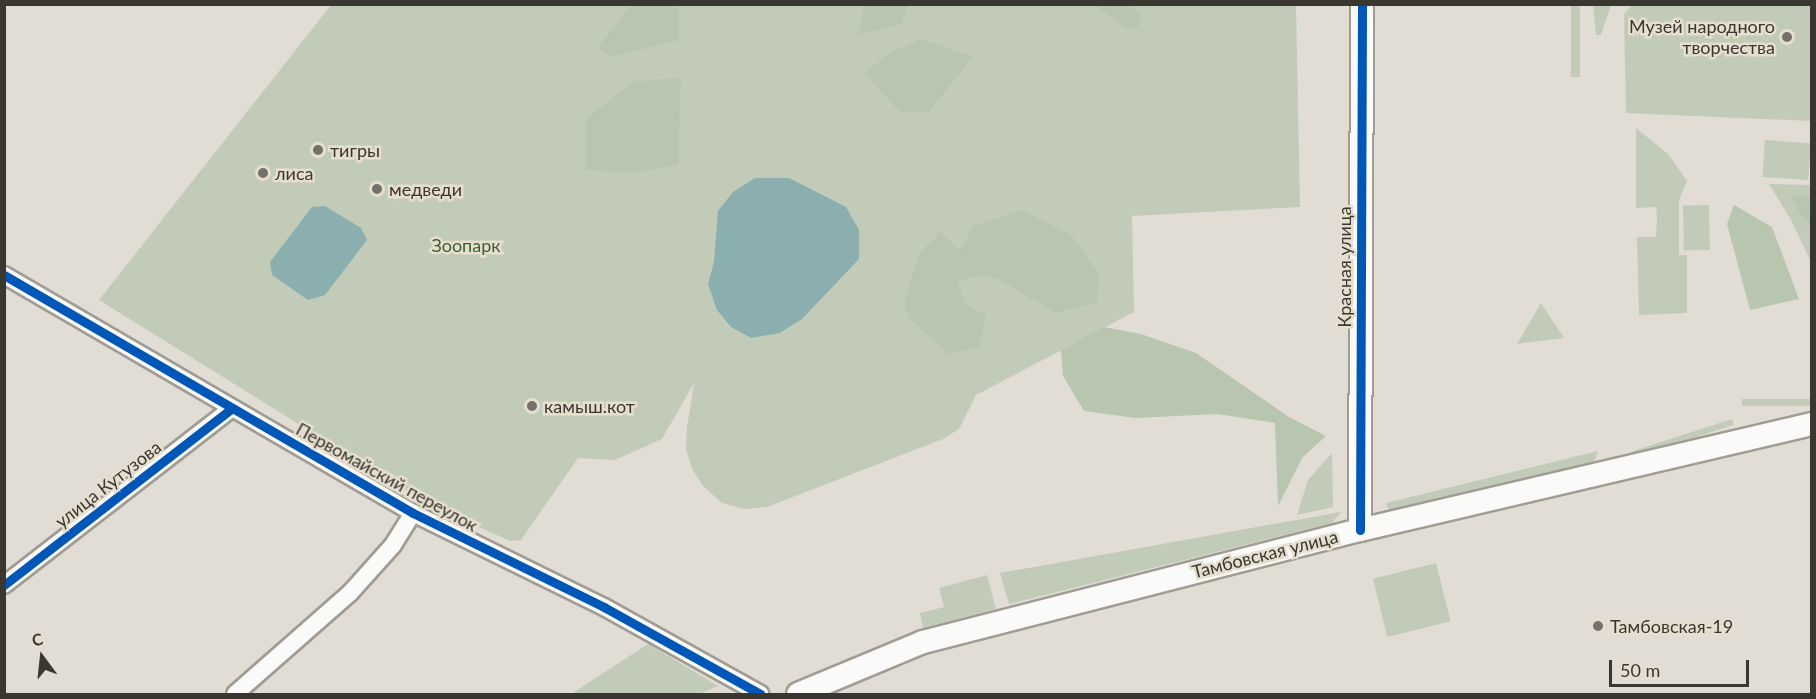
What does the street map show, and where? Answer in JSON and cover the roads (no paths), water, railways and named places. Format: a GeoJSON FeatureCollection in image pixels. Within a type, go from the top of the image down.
{"type":"FeatureCollection","features":[{"type":"Feature","properties":{"kind":"main road","name":"Красная улица"},"geometry":{"type":"LineString","coordinates":[[1360,530],[1362,4]]}},
{"type":"Feature","properties":{"kind":"main road","name":"Тамбовская улица"},"geometry":{"type":"LineString","coordinates":[[798,694],[923,642],[1360,530],[1812,424]]}},
{"type":"Feature","properties":{"kind":"street","name":"Первомайский переулок"},"geometry":{"type":"LineString","coordinates":[[4,274],[231,410],[414,513],[604,607],[760,694]]}},
{"type":"Feature","properties":{"kind":"street","name":"улица Кутузова"},"geometry":{"type":"LineString","coordinates":[[4,585],[231,410]]}},
{"type":"Feature","properties":{"kind":"street"},"geometry":{"type":"LineString","coordinates":[[236,694],[350,593],[393,544],[414,513]]}},
{"type":"Feature","properties":{"kind":"water"},"geometry":{"type":"Polygon","coordinates":[[[755,178],[789,178],[846,207],[859,230],[859,259],[802,319],[780,333],[751,338],[731,327],[717,310],[708,284],[714,262],[718,211],[733,192],[755,178]]]}},
{"type":"Feature","properties":{"kind":"water"},"geometry":{"type":"Polygon","coordinates":[[[325,206],[361,228],[367,240],[325,295],[308,300],[272,275],[270,262],[312,207],[325,206]]]}},
{"type":"Feature","properties":{"kind":"place","name":"Музей народного творчества"},"geometry":{"type":"Point","coordinates":[1787,37]}},
{"type":"Feature","properties":{"kind":"place","name":"тигры"},"geometry":{"type":"Point","coordinates":[318,150]}},
{"type":"Feature","properties":{"kind":"place","name":"лиса"},"geometry":{"type":"Point","coordinates":[263,173]}},
{"type":"Feature","properties":{"kind":"place","name":"медведи"},"geometry":{"type":"Point","coordinates":[377,189]}},
{"type":"Feature","properties":{"kind":"place","name":"камыш.кот"},"geometry":{"type":"Point","coordinates":[532,406]}},
{"type":"Feature","properties":{"kind":"place","name":"Тамбовская-19"},"geometry":{"type":"Point","coordinates":[1598,626]}},
{"type":"Feature","properties":{"kind":"park label","name":"Зоопарк"},"geometry":{"type":"Point","coordinates":[466,245]}}]}
